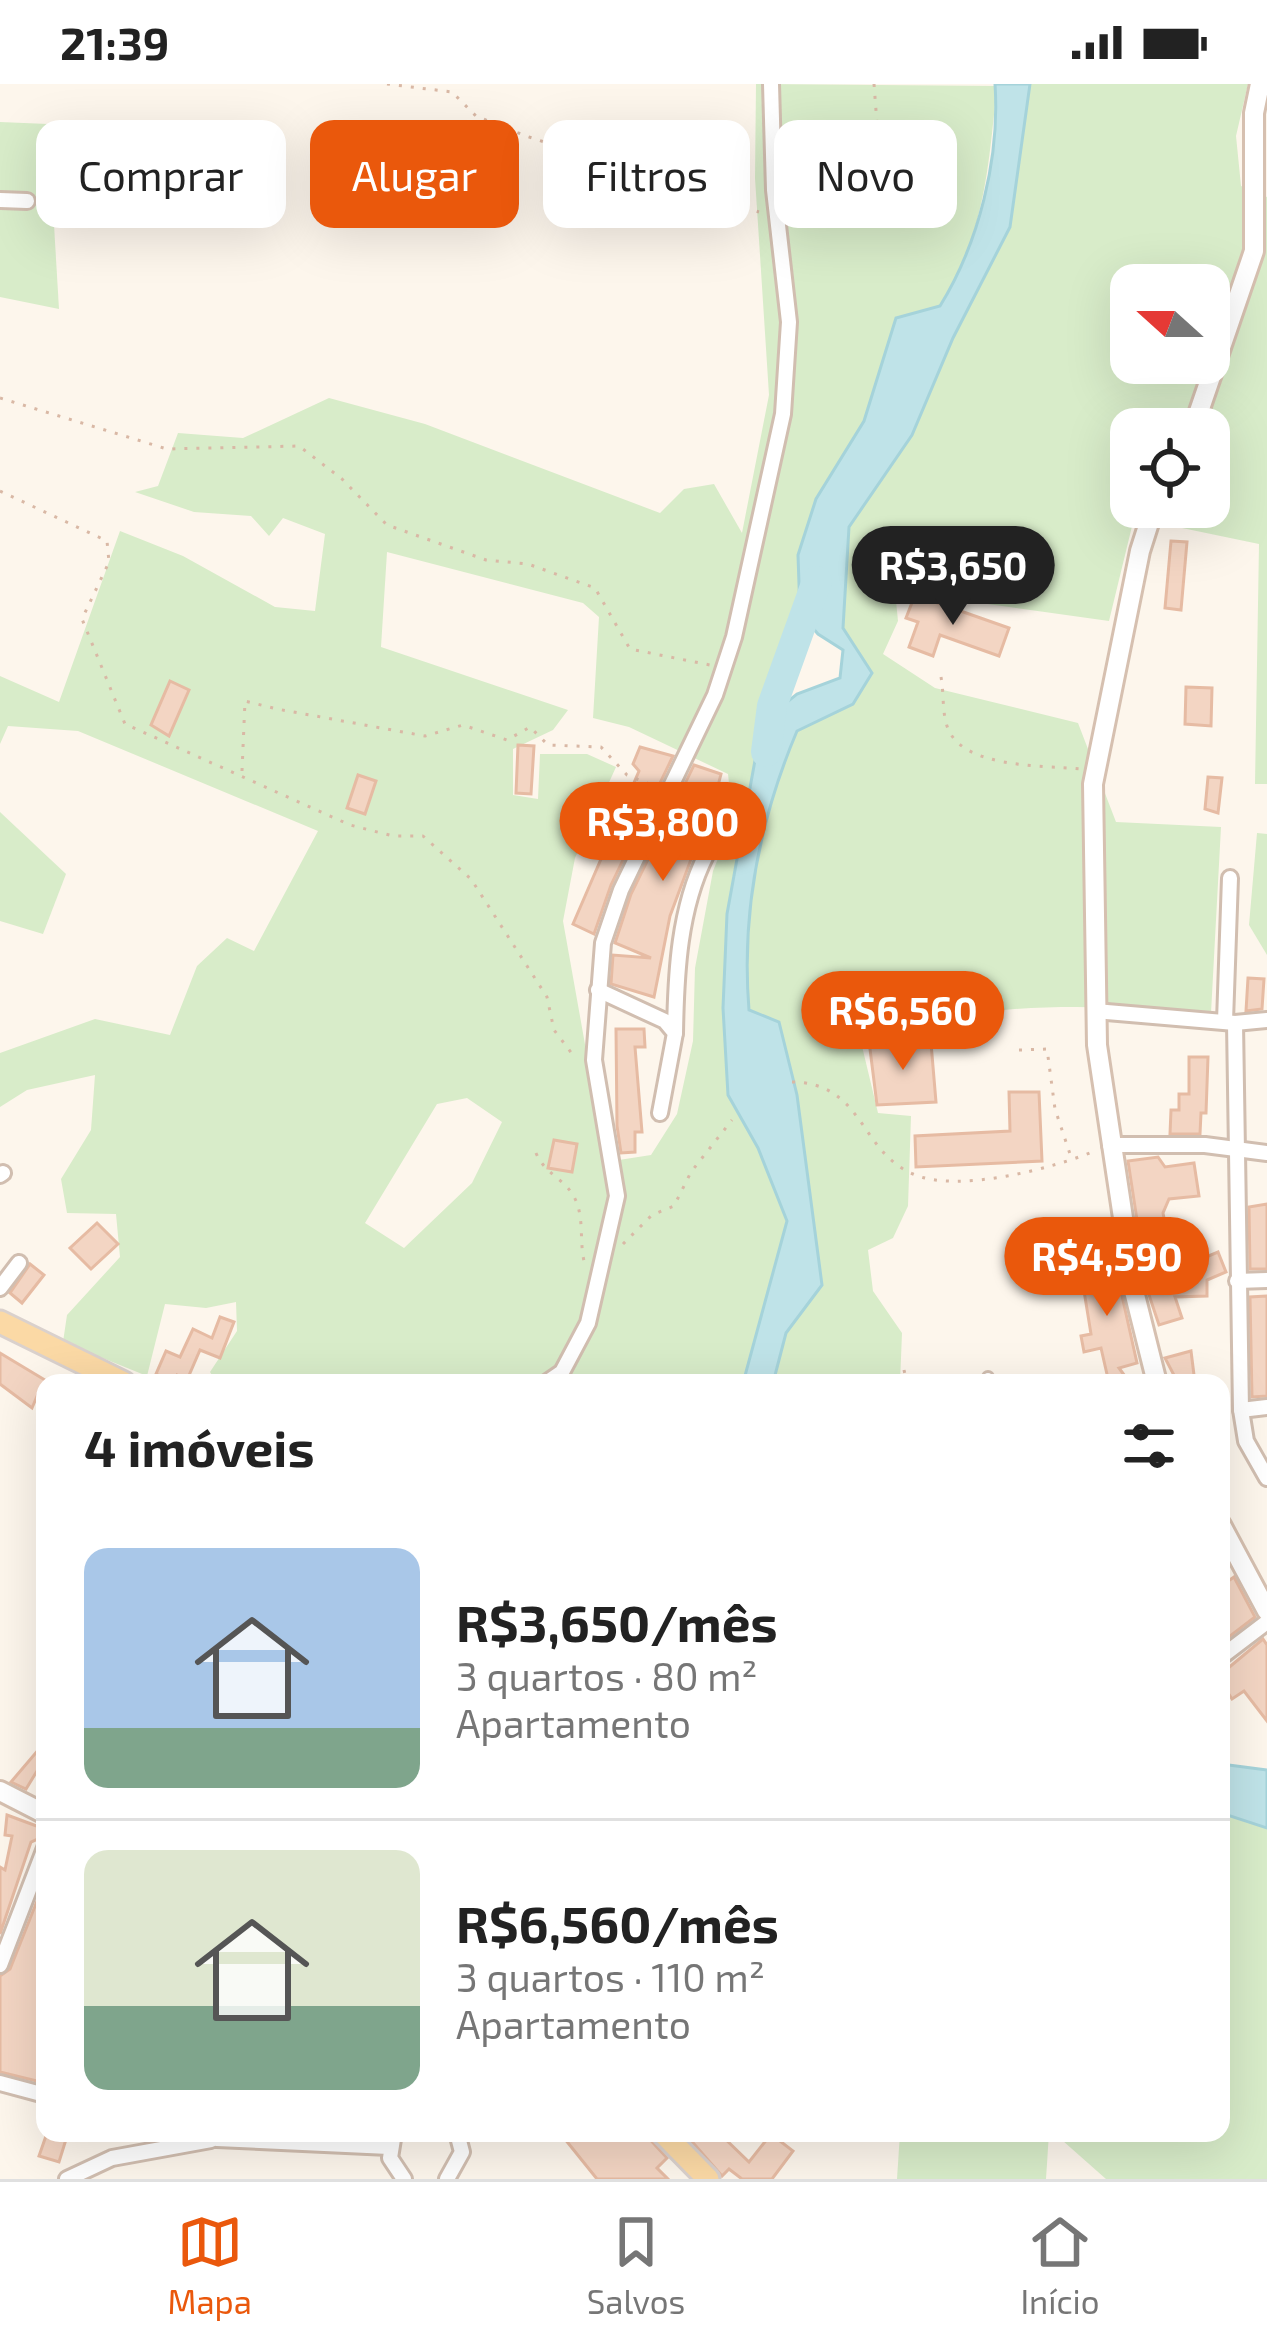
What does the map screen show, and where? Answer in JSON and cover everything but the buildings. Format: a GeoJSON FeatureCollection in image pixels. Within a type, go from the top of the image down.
{"type":"FeatureCollection","features":[{"type":"Feature","properties":{"kind":"main road"},"geometry":{"type":"LineString","coordinates":[[0,1322],[106,1374]]}},
{"type":"Feature","properties":{"kind":"main road"},"geometry":{"type":"LineString","coordinates":[[672,2142],[707,2179]]}},
{"type":"Feature","properties":{"kind":"street"},"geometry":{"type":"LineString","coordinates":[[771,84],[774,141]]}},
{"type":"Feature","properties":{"kind":"street"},"geometry":{"type":"LineString","coordinates":[[1200,408],[1253,251],[1254,113],[1260,84]]}},
{"type":"Feature","properties":{"kind":"street"},"geometry":{"type":"LineString","coordinates":[[0,200],[27,201]]}},
{"type":"Feature","properties":{"kind":"street"},"geometry":{"type":"LineString","coordinates":[[559,1374],[576,1350],[598,1283],[617,1196],[594,1060],[603,944],[622,890],[723,671],[783,414],[789,322],[779,228]]}},
{"type":"Feature","properties":{"kind":"street"},"geometry":{"type":"LineString","coordinates":[[1147,528],[1094,771],[1099,880],[1095,1011],[1110,1145],[1153,1374]]}},
{"type":"Feature","properties":{"kind":"street"},"geometry":{"type":"LineString","coordinates":[[660,1113],[675,1033],[676,971],[693,880],[706,855]]}},
{"type":"Feature","properties":{"kind":"street"},"geometry":{"type":"LineString","coordinates":[[1231,878],[1230,1022],[1241,1410],[1246,1441],[1267,1478]]}},
{"type":"Feature","properties":{"kind":"street"},"geometry":{"type":"LineString","coordinates":[[598,990],[665,1022],[675,1033]]}},
{"type":"Feature","properties":{"kind":"street"},"geometry":{"type":"LineString","coordinates":[[1095,1011],[1230,1022],[1267,1019]]}},
{"type":"Feature","properties":{"kind":"street"},"geometry":{"type":"LineString","coordinates":[[1110,1145],[1205,1145],[1267,1153]]}},
{"type":"Feature","properties":{"kind":"street"},"geometry":{"type":"LineString","coordinates":[[0,1288],[19,1263]]}},
{"type":"Feature","properties":{"kind":"street"},"geometry":{"type":"LineString","coordinates":[[1237,1281],[1267,1280]]}},
{"type":"Feature","properties":{"kind":"street"},"geometry":{"type":"LineString","coordinates":[[1241,1410],[1267,1407]]}},
{"type":"Feature","properties":{"kind":"street"},"geometry":{"type":"LineString","coordinates":[[1230,1542],[1267,1611]]}},
{"type":"Feature","properties":{"kind":"street"},"geometry":{"type":"LineString","coordinates":[[1230,1650],[1267,1622]]}},
{"type":"Feature","properties":{"kind":"street"},"geometry":{"type":"LineString","coordinates":[[0,1791],[36,1809]]}},
{"type":"Feature","properties":{"kind":"street"},"geometry":{"type":"LineString","coordinates":[[0,1965],[36,1871]]}},
{"type":"Feature","properties":{"kind":"street"},"geometry":{"type":"LineString","coordinates":[[0,2083],[36,2093]]}},
{"type":"Feature","properties":{"kind":"street"},"geometry":{"type":"LineString","coordinates":[[67,2179],[112,2158],[200,2142]]}},
{"type":"Feature","properties":{"kind":"street"},"geometry":{"type":"LineString","coordinates":[[392,2142],[394,2168],[404,2179]]}},
{"type":"Feature","properties":{"kind":"street"},"geometry":{"type":"LineString","coordinates":[[447,2179],[462,2152],[459,2142]]}},
{"type":"Feature","properties":{"kind":"path"},"geometry":{"type":"LineString","coordinates":[[387,84],[452,92],[476,116],[526,136],[774,217]]}},
{"type":"Feature","properties":{"kind":"path"},"geometry":{"type":"LineString","coordinates":[[874,84],[877,120]]}},
{"type":"Feature","properties":{"kind":"path"},"geometry":{"type":"LineString","coordinates":[[0,398],[167,449],[299,446],[342,478],[387,525],[486,560],[528,564],[595,588],[630,649],[723,671]]}},
{"type":"Feature","properties":{"kind":"path"},"geometry":{"type":"LineString","coordinates":[[0,491],[107,541],[110,562],[82,620],[125,724],[350,825],[393,836],[423,836],[458,863],[548,997],[554,1030],[578,1062]]}},
{"type":"Feature","properties":{"kind":"path"},"geometry":{"type":"LineString","coordinates":[[941,677],[947,728],[960,747],[994,758],[1094,771]]}},
{"type":"Feature","properties":{"kind":"path"},"geometry":{"type":"LineString","coordinates":[[242,774],[241,713],[245,701],[257,700],[277,710],[425,736],[463,725],[508,740],[530,727],[548,745],[601,747],[627,775],[670,793]]}},
{"type":"Feature","properties":{"kind":"path"},"geometry":{"type":"LineString","coordinates":[[1018,1050],[1047,1049],[1055,1109],[1072,1159]]}},
{"type":"Feature","properties":{"kind":"path"},"geometry":{"type":"LineString","coordinates":[[791,1082],[823,1085],[840,1095],[893,1161],[914,1175],[967,1180],[1072,1159],[1110,1145]]}},
{"type":"Feature","properties":{"kind":"path"},"geometry":{"type":"LineString","coordinates":[[604,1262],[652,1215],[674,1206],[691,1172],[732,1120]]}},
{"type":"Feature","properties":{"kind":"path"},"geometry":{"type":"LineString","coordinates":[[536,1154],[544,1173],[570,1189],[580,1211],[582,1257],[598,1283]]}},
{"type":"Feature","properties":{"kind":"path"},"geometry":{"type":"LineString","coordinates":[[904,1370],[905,1374]]}},
{"type":"Feature","properties":{"kind":"green space"},"geometry":{"type":"Polygon","coordinates":[[[756,84],[997,86],[982,200],[967,252],[940,306],[896,319],[864,421],[816,499],[798,555],[800,613],[765,703],[727,914],[723,1008],[728,1095],[758,1148],[787,1220],[745,1374],[211,1374],[237,1331],[236,1302],[206,1308],[165,1304],[148,1374],[63,1342],[67,1315],[120,1257],[116,1214],[67,1213],[61,1179],[91,1130],[95,1075],[27,1090],[0,1107],[0,1053],[95,1019],[170,1035],[197,966],[227,938],[254,951],[318,831],[78,731],[8,726],[0,744],[0,676],[59,702],[120,531],[183,556],[275,607],[315,611],[325,534],[283,518],[269,536],[251,516],[194,512],[135,492],[158,486],[178,433],[243,438],[329,398],[425,424],[660,513],[684,489],[714,484],[742,533],[769,395],[755,178],[756,84]],[[387,552],[381,647],[568,710],[553,730],[513,749],[513,795],[538,799],[540,754],[587,754],[616,767],[575,858],[563,921],[606,1162],[651,1155],[677,1114],[693,1041],[695,968],[713,871],[733,821],[728,774],[629,727],[593,718],[599,617],[583,603],[387,552]],[[467,1098],[437,1104],[365,1223],[404,1248],[472,1183],[502,1122],[467,1098]]]}},
{"type":"Feature","properties":{"kind":"green space"},"geometry":{"type":"Polygon","coordinates":[[[1030,84],[1248,84],[1236,136],[1241,186],[1267,197],[1267,784],[1255,784],[1259,544],[1182,528],[1230,528],[1230,408],[1110,408],[1110,528],[1132,528],[1109,621],[895,591],[898,621],[883,654],[935,688],[1078,723],[1116,822],[1221,827],[1211,1013],[1078,1007],[989,1011],[903,1028],[861,1042],[878,1113],[911,1116],[908,1206],[893,1238],[868,1250],[873,1291],[902,1333],[900,1374],[775,1374],[786,1333],[822,1284],[797,1095],[779,1022],[749,1010],[748,937],[756,867],[772,798],[797,730],[853,704],[843,628],[849,527],[912,435],[953,338],[1010,227],[1030,84]]]}},
{"type":"Feature","properties":{"kind":"green space"},"geometry":{"type":"Polygon","coordinates":[[[0,122],[36,124],[36,228],[54,228],[59,309],[0,297],[0,122]]]}},
{"type":"Feature","properties":{"kind":"green space"},"geometry":{"type":"Polygon","coordinates":[[[0,812],[66,874],[43,934],[0,921],[0,812]]]}},
{"type":"Feature","properties":{"kind":"green space"},"geometry":{"type":"Polygon","coordinates":[[[1257,833],[1267,834],[1267,955],[1249,925],[1257,833]]]}},
{"type":"Feature","properties":{"kind":"green space"},"geometry":{"type":"Polygon","coordinates":[[[1230,1816],[1267,1828],[1267,2179],[1106,2179],[1064,2142],[1230,2142],[1230,1816]]]}},
{"type":"Feature","properties":{"kind":"green space"},"geometry":{"type":"Polygon","coordinates":[[[899,2142],[1048,2142],[1046,2179],[897,2179],[899,2142]]]}},
{"type":"Feature","properties":{"kind":"water"},"geometry":{"type":"Polygon","coordinates":[[[995,84],[1030,84],[1010,227],[953,338],[912,435],[849,527],[843,628],[872,673],[853,704],[797,731],[772,799],[756,867],[748,938],[749,1010],[779,1022],[797,1095],[822,1285],[786,1333],[775,1374],[745,1374],[787,1221],[758,1148],[728,1095],[723,1008],[727,914],[762,722],[797,694],[840,678],[843,650],[818,634],[800,613],[798,555],[816,499],[864,421],[896,318],[940,306],[966,255],[984,199],[996,112],[995,84]]]}},
{"type":"Feature","properties":{"kind":"water"},"geometry":{"type":"Polygon","coordinates":[[[1230,1765],[1267,1770],[1267,1828],[1230,1816],[1230,1765]]]}},
{"type":"Feature","properties":{"kind":"waterway"},"geometry":{"type":"LineString","coordinates":[[766,752],[772,706],[817,581]]}}]}
